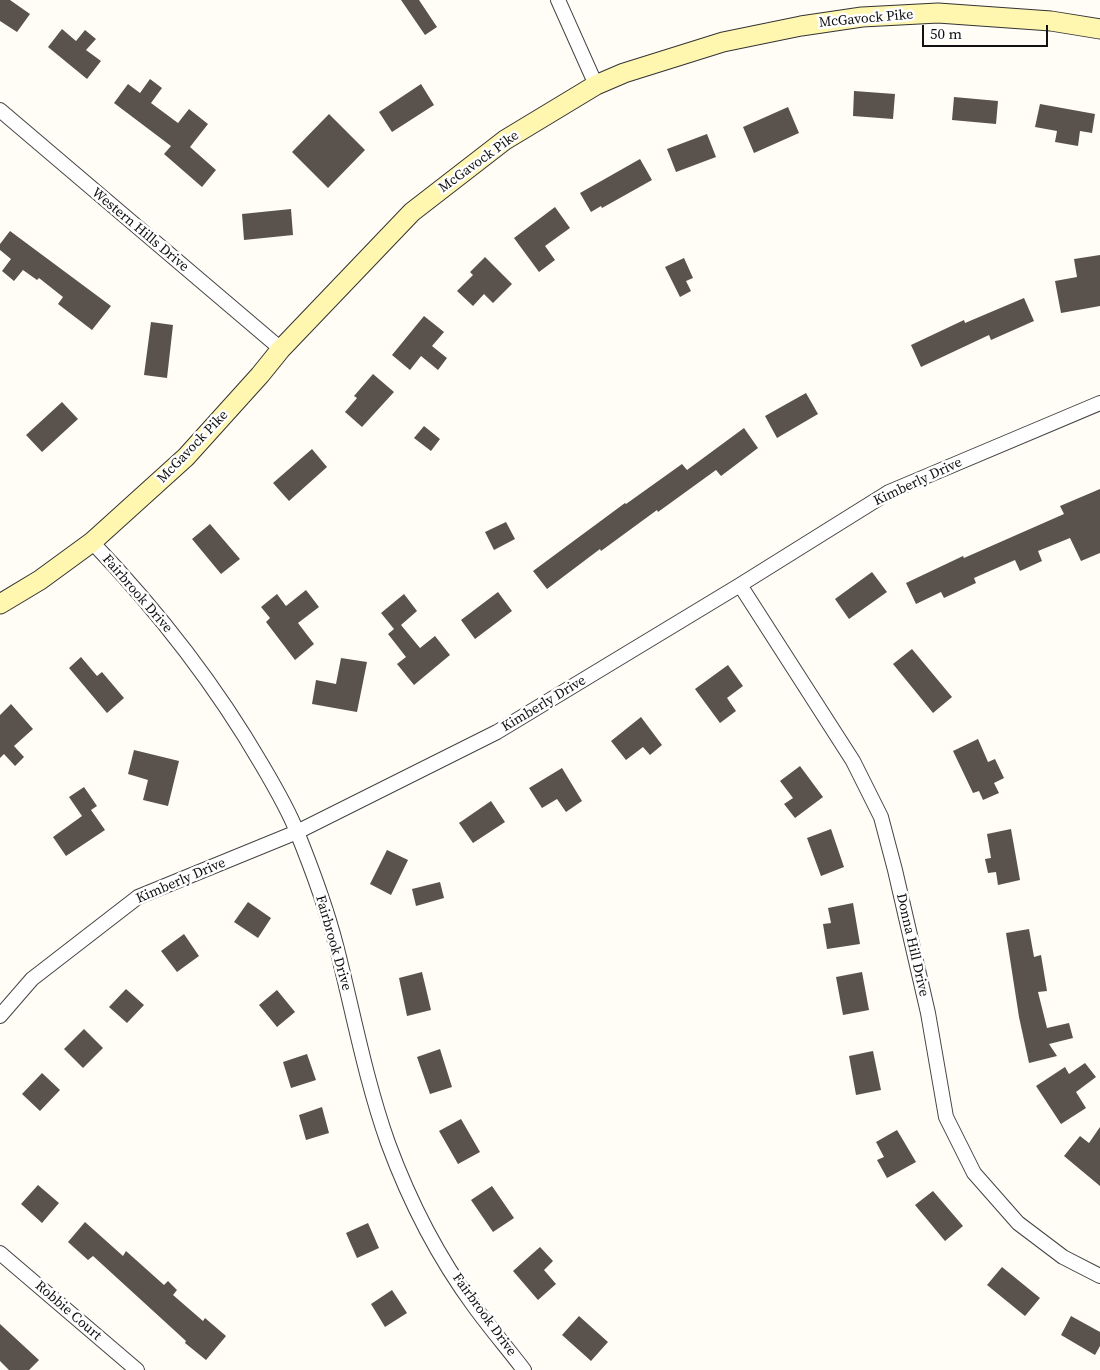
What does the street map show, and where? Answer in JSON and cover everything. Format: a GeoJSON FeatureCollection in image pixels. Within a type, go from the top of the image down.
{"type":"FeatureCollection","features":[{"type":"Feature","properties":{"kind":"main road","name":"McGavock Pike"},"geometry":{"type":"LineString","coordinates":[[0,604],[54,571],[92,542],[192,451],[281,349],[412,212],[505,140],[596,85],[624,73],[723,42],[801,26],[862,17],[938,13],[1051,21],[1100,29]]}},
{"type":"Feature","properties":{"kind":"street"},"geometry":{"type":"LineString","coordinates":[[558,0],[596,85]]}},
{"type":"Feature","properties":{"kind":"street","name":"Western Hills Drive"},"geometry":{"type":"LineString","coordinates":[[0,110],[281,349]]}},
{"type":"Feature","properties":{"kind":"street","name":"Kimberly Drive"},"geometry":{"type":"LineString","coordinates":[[0,1016],[32,980],[138,897],[297,832],[497,732],[740,586],[889,492],[1100,403]]}},
{"type":"Feature","properties":{"kind":"street","name":"Fairbrook Drive"},"geometry":{"type":"LineString","coordinates":[[92,542],[148,605],[202,674],[251,747],[284,802],[297,832],[335,943],[375,1103],[403,1180],[448,1266],[473,1305],[524,1370]]}},
{"type":"Feature","properties":{"kind":"street","name":"Donna Hill Drive"},"geometry":{"type":"LineString","coordinates":[[740,586],[853,761],[881,817],[928,1013],[946,1117],[974,1173],[1018,1223],[1063,1257],[1100,1276]]}},
{"type":"Feature","properties":{"kind":"street","name":"Robbie Court"},"geometry":{"type":"LineString","coordinates":[[0,1253],[137,1370]]}},
{"type":"Feature","properties":{"kind":"building"},"geometry":{"type":"Polygon","coordinates":[[[0,0],[10,0],[30,14],[17,32],[0,21],[0,0]]]}},
{"type":"Feature","properties":{"kind":"building"},"geometry":{"type":"Polygon","coordinates":[[[401,0],[419,0],[437,27],[425,35],[401,0]]]}},
{"type":"Feature","properties":{"kind":"building"},"geometry":{"type":"Polygon","coordinates":[[[62,29],[76,41],[85,30],[96,39],[86,50],[101,61],[87,79],[48,47],[62,29]]]}},
{"type":"Feature","properties":{"kind":"building"},"geometry":{"type":"Polygon","coordinates":[[[150,79],[162,88],[151,103],[178,123],[189,109],[208,124],[190,147],[216,170],[202,187],[164,154],[171,146],[114,103],[128,84],[140,93],[150,79]]]}},
{"type":"Feature","properties":{"kind":"building"},"geometry":{"type":"Polygon","coordinates":[[[421,84],[434,105],[392,132],[379,112],[421,84]]]}},
{"type":"Feature","properties":{"kind":"building"},"geometry":{"type":"Polygon","coordinates":[[[854,91],[895,94],[893,119],[853,116],[854,91]]]}},
{"type":"Feature","properties":{"kind":"building"},"geometry":{"type":"Polygon","coordinates":[[[954,97],[998,101],[996,124],[952,120],[954,97]]]}},
{"type":"Feature","properties":{"kind":"building"},"geometry":{"type":"Polygon","coordinates":[[[1040,104],[1095,114],[1092,133],[1080,131],[1078,146],[1055,142],[1057,131],[1035,127],[1040,104]]]}},
{"type":"Feature","properties":{"kind":"building"},"geometry":{"type":"Polygon","coordinates":[[[788,107],[799,133],[754,153],[743,127],[788,107]]]}},
{"type":"Feature","properties":{"kind":"building"},"geometry":{"type":"Polygon","coordinates":[[[329,114],[365,150],[328,188],[292,152],[329,114]]]}},
{"type":"Feature","properties":{"kind":"building"},"geometry":{"type":"Polygon","coordinates":[[[707,134],[716,157],[676,172],[667,149],[707,134]]]}},
{"type":"Feature","properties":{"kind":"building"},"geometry":{"type":"Polygon","coordinates":[[[640,159],[652,180],[602,208],[601,206],[591,212],[580,193],[640,159]]]}},
{"type":"Feature","properties":{"kind":"building"},"geometry":{"type":"Polygon","coordinates":[[[555,207],[570,228],[545,246],[555,260],[539,272],[514,238],[555,207]]]}},
{"type":"Feature","properties":{"kind":"building"},"geometry":{"type":"Polygon","coordinates":[[[291,209],[293,235],[244,240],[242,214],[291,209]]]}},
{"type":"Feature","properties":{"kind":"building"},"geometry":{"type":"Polygon","coordinates":[[[10,231],[111,306],[92,330],[58,304],[63,297],[39,278],[37,280],[23,270],[14,281],[2,271],[11,259],[0,250],[0,244],[10,231]]]}},
{"type":"Feature","properties":{"kind":"building"},"geometry":{"type":"Polygon","coordinates":[[[1100,255],[1100,306],[1061,313],[1055,281],[1077,277],[1074,259],[1100,255]]]}},
{"type":"Feature","properties":{"kind":"building"},"geometry":{"type":"Polygon","coordinates":[[[485,257],[512,284],[493,303],[484,294],[473,306],[457,291],[473,275],[470,272],[485,257]]]}},
{"type":"Feature","properties":{"kind":"building"},"geometry":{"type":"Polygon","coordinates":[[[684,258],[693,278],[686,281],[691,291],[680,297],[665,267],[684,258]]]}},
{"type":"Feature","properties":{"kind":"building"},"geometry":{"type":"Polygon","coordinates":[[[1024,298],[1034,321],[991,340],[989,335],[921,367],[911,345],[964,320],[965,323],[1024,298]]]}},
{"type":"Feature","properties":{"kind":"building"},"geometry":{"type":"Polygon","coordinates":[[[424,316],[444,332],[432,346],[447,358],[438,370],[421,356],[410,370],[392,355],[424,316]]]}},
{"type":"Feature","properties":{"kind":"building"},"geometry":{"type":"Polygon","coordinates":[[[151,322],[173,325],[167,378],[144,375],[151,322]]]}},
{"type":"Feature","properties":{"kind":"building"},"geometry":{"type":"Polygon","coordinates":[[[373,374],[394,392],[362,427],[345,412],[357,398],[354,396],[373,374]]]}},
{"type":"Feature","properties":{"kind":"building"},"geometry":{"type":"Polygon","coordinates":[[[806,393],[818,414],[777,438],[765,416],[806,393]]]}},
{"type":"Feature","properties":{"kind":"building"},"geometry":{"type":"Polygon","coordinates":[[[62,402],[78,419],[42,452],[26,435],[62,402]]]}},
{"type":"Feature","properties":{"kind":"building"},"geometry":{"type":"Polygon","coordinates":[[[424,426],[440,439],[431,451],[414,438],[424,426]]]}},
{"type":"Feature","properties":{"kind":"building"},"geometry":{"type":"Polygon","coordinates":[[[744,428],[758,448],[721,476],[716,470],[601,551],[600,549],[547,589],[533,571],[625,503],[682,464],[687,470],[744,428]]]}},
{"type":"Feature","properties":{"kind":"building"},"geometry":{"type":"Polygon","coordinates":[[[312,449],[327,467],[289,501],[273,483],[312,449]]]}},
{"type":"Feature","properties":{"kind":"building"},"geometry":{"type":"Polygon","coordinates":[[[1100,489],[1100,553],[1081,561],[1070,538],[1038,551],[1042,561],[1020,571],[1015,560],[974,578],[976,583],[944,598],[941,592],[916,604],[906,583],[963,556],[964,558],[1064,514],[1060,506],[1100,489]]]}},
{"type":"Feature","properties":{"kind":"building"},"geometry":{"type":"Polygon","coordinates":[[[506,522],[515,539],[494,550],[485,532],[506,522]]]}},
{"type":"Feature","properties":{"kind":"building"},"geometry":{"type":"Polygon","coordinates":[[[210,524],[240,559],[221,574],[192,539],[210,524]]]}},
{"type":"Feature","properties":{"kind":"building"},"geometry":{"type":"Polygon","coordinates":[[[872,572],[887,592],[849,619],[835,599],[872,572]]]}},
{"type":"Feature","properties":{"kind":"building"},"geometry":{"type":"Polygon","coordinates":[[[306,590],[319,607],[298,623],[314,644],[295,660],[266,622],[270,618],[261,607],[277,594],[286,606],[306,590]]]}},
{"type":"Feature","properties":{"kind":"building"},"geometry":{"type":"Polygon","coordinates":[[[498,592],[512,611],[475,639],[461,620],[498,592]]]}},
{"type":"Feature","properties":{"kind":"building"},"geometry":{"type":"Polygon","coordinates":[[[404,594],[417,611],[401,625],[420,648],[435,636],[450,655],[414,685],[397,664],[406,657],[388,634],[394,629],[381,613],[404,594]]]}},
{"type":"Feature","properties":{"kind":"building"},"geometry":{"type":"Polygon","coordinates":[[[912,649],[952,697],[933,713],[893,664],[912,649]]]}},
{"type":"Feature","properties":{"kind":"building"},"geometry":{"type":"Polygon","coordinates":[[[81,657],[97,676],[102,672],[124,698],[107,713],[69,668],[81,657]]]}},
{"type":"Feature","properties":{"kind":"building"},"geometry":{"type":"Polygon","coordinates":[[[341,658],[367,662],[357,712],[312,704],[316,680],[336,684],[341,658]]]}},
{"type":"Feature","properties":{"kind":"building"},"geometry":{"type":"Polygon","coordinates":[[[728,665],[743,686],[727,698],[736,711],[720,723],[695,689],[728,665]]]}},
{"type":"Feature","properties":{"kind":"building"},"geometry":{"type":"Polygon","coordinates":[[[11,704],[33,729],[14,746],[24,757],[15,766],[4,754],[0,758],[0,715],[11,704]]]}},
{"type":"Feature","properties":{"kind":"building"},"geometry":{"type":"Polygon","coordinates":[[[641,717],[662,745],[650,755],[643,747],[626,760],[611,741],[641,717]]]}},
{"type":"Feature","properties":{"kind":"building"},"geometry":{"type":"Polygon","coordinates":[[[978,739],[988,762],[995,759],[1004,778],[994,783],[999,793],[983,800],[979,791],[973,793],[953,751],[978,739]]]}},
{"type":"Feature","properties":{"kind":"building"},"geometry":{"type":"Polygon","coordinates":[[[134,750],[179,761],[168,806],[143,800],[148,780],[128,774],[134,750]]]}},
{"type":"Feature","properties":{"kind":"building"},"geometry":{"type":"Polygon","coordinates":[[[800,766],[823,797],[795,818],[784,804],[793,798],[780,781],[800,766]]]}},
{"type":"Feature","properties":{"kind":"building"},"geometry":{"type":"Polygon","coordinates":[[[562,768],[582,801],[566,812],[557,799],[542,808],[529,788],[562,768]]]}},
{"type":"Feature","properties":{"kind":"building"},"geometry":{"type":"Polygon","coordinates":[[[84,787],[97,806],[91,810],[105,830],[66,856],[53,837],[82,816],[69,797],[84,787]]]}},
{"type":"Feature","properties":{"kind":"building"},"geometry":{"type":"Polygon","coordinates":[[[491,801],[505,822],[473,843],[459,823],[491,801]]]}},
{"type":"Feature","properties":{"kind":"building"},"geometry":{"type":"Polygon","coordinates":[[[831,829],[844,867],[821,876],[807,838],[831,829]]]}},
{"type":"Feature","properties":{"kind":"building"},"geometry":{"type":"Polygon","coordinates":[[[1011,829],[1020,880],[998,885],[996,872],[988,873],[985,859],[991,858],[987,834],[1011,829]]]}},
{"type":"Feature","properties":{"kind":"building"},"geometry":{"type":"Polygon","coordinates":[[[387,850],[408,860],[391,895],[370,884],[387,850]]]}},
{"type":"Feature","properties":{"kind":"building"},"geometry":{"type":"Polygon","coordinates":[[[440,882],[444,898],[416,906],[412,889],[440,882]]]}},
{"type":"Feature","properties":{"kind":"building"},"geometry":{"type":"Polygon","coordinates":[[[248,902],[271,918],[258,938],[234,922],[248,902]]]}},
{"type":"Feature","properties":{"kind":"building"},"geometry":{"type":"Polygon","coordinates":[[[853,903],[860,944],[827,949],[823,924],[831,923],[828,908],[853,903]]]}},
{"type":"Feature","properties":{"kind":"building"},"geometry":{"type":"Polygon","coordinates":[[[1029,929],[1034,957],[1041,955],[1047,991],[1038,992],[1047,1028],[1069,1023],[1073,1038],[1049,1044],[1057,1056],[1029,1063],[1019,1017],[1006,933],[1029,929]]]}},
{"type":"Feature","properties":{"kind":"building"},"geometry":{"type":"Polygon","coordinates":[[[184,934],[199,956],[177,972],[161,951],[184,934]]]}},
{"type":"Feature","properties":{"kind":"building"},"geometry":{"type":"Polygon","coordinates":[[[422,972],[431,1010],[407,1016],[399,978],[422,972]]]}},
{"type":"Feature","properties":{"kind":"building"},"geometry":{"type":"Polygon","coordinates":[[[862,972],[869,1010],[843,1015],[836,977],[862,972]]]}},
{"type":"Feature","properties":{"kind":"building"},"geometry":{"type":"Polygon","coordinates":[[[126,989],[144,1005],[127,1023],[109,1007],[126,989]]]}},
{"type":"Feature","properties":{"kind":"building"},"geometry":{"type":"Polygon","coordinates":[[[277,990],[295,1012],[277,1027],[259,1005],[277,990]]]}},
{"type":"Feature","properties":{"kind":"building"},"geometry":{"type":"Polygon","coordinates":[[[84,1029],[103,1048],[83,1068],[64,1049],[84,1029]]]}},
{"type":"Feature","properties":{"kind":"building"},"geometry":{"type":"Polygon","coordinates":[[[440,1049],[452,1087],[430,1094],[417,1057],[440,1049]]]}},
{"type":"Feature","properties":{"kind":"building"},"geometry":{"type":"Polygon","coordinates":[[[873,1051],[881,1090],[856,1095],[849,1056],[873,1051]]]}},
{"type":"Feature","properties":{"kind":"building"},"geometry":{"type":"Polygon","coordinates":[[[307,1054],[316,1080],[291,1088],[283,1062],[307,1054]]]}},
{"type":"Feature","properties":{"kind":"building"},"geometry":{"type":"Polygon","coordinates":[[[1085,1063],[1096,1077],[1076,1092],[1086,1108],[1061,1124],[1036,1086],[1065,1067],[1069,1074],[1085,1063]]]}},
{"type":"Feature","properties":{"kind":"building"},"geometry":{"type":"Polygon","coordinates":[[[42,1073],[60,1090],[40,1111],[22,1094],[42,1073]]]}},
{"type":"Feature","properties":{"kind":"building"},"geometry":{"type":"Polygon","coordinates":[[[322,1107],[329,1133],[306,1140],[299,1115],[322,1107]]]}},
{"type":"Feature","properties":{"kind":"building"},"geometry":{"type":"Polygon","coordinates":[[[461,1119],[480,1152],[458,1164],[439,1131],[461,1119]]]}},
{"type":"Feature","properties":{"kind":"building"},"geometry":{"type":"Polygon","coordinates":[[[1100,1127],[1100,1186],[1064,1156],[1080,1136],[1089,1143],[1100,1127]]]}},
{"type":"Feature","properties":{"kind":"building"},"geometry":{"type":"Polygon","coordinates":[[[897,1130],[916,1162],[887,1178],[877,1160],[884,1157],[876,1142],[897,1130]]]}},
{"type":"Feature","properties":{"kind":"building"},"geometry":{"type":"Polygon","coordinates":[[[38,1185],[59,1203],[42,1223],[21,1204],[38,1185]]]}},
{"type":"Feature","properties":{"kind":"building"},"geometry":{"type":"Polygon","coordinates":[[[492,1186],[514,1218],[493,1232],[471,1200],[492,1186]]]}},
{"type":"Feature","properties":{"kind":"building"},"geometry":{"type":"Polygon","coordinates":[[[933,1191],[963,1226],[945,1241],[915,1205],[933,1191]]]}},
{"type":"Feature","properties":{"kind":"building"},"geometry":{"type":"Polygon","coordinates":[[[85,1222],[123,1256],[126,1251],[164,1285],[168,1281],[177,1290],[173,1295],[203,1321],[205,1318],[226,1336],[206,1360],[185,1343],[186,1341],[93,1256],[88,1260],[68,1242],[85,1222]]]}},
{"type":"Feature","properties":{"kind":"building"},"geometry":{"type":"Polygon","coordinates":[[[368,1223],[379,1248],[357,1258],[346,1233],[368,1223]]]}},
{"type":"Feature","properties":{"kind":"building"},"geometry":{"type":"Polygon","coordinates":[[[540,1247],[553,1261],[544,1270],[556,1284],[538,1300],[513,1271],[540,1247]]]}},
{"type":"Feature","properties":{"kind":"building"},"geometry":{"type":"Polygon","coordinates":[[[1002,1267],[1040,1298],[1025,1316],[987,1285],[1002,1267]]]}},
{"type":"Feature","properties":{"kind":"building"},"geometry":{"type":"Polygon","coordinates":[[[392,1290],[407,1313],[385,1327],[371,1304],[392,1290]]]}},
{"type":"Feature","properties":{"kind":"building"},"geometry":{"type":"Polygon","coordinates":[[[579,1316],[608,1342],[591,1361],[562,1335],[579,1316]]]}},
{"type":"Feature","properties":{"kind":"building"},"geometry":{"type":"Polygon","coordinates":[[[1071,1316],[1100,1332],[1100,1346],[1095,1355],[1061,1335],[1071,1316]]]}},
{"type":"Feature","properties":{"kind":"building"},"geometry":{"type":"Polygon","coordinates":[[[0,1324],[39,1360],[29,1370],[9,1370],[0,1361],[0,1324]]]}}]}
